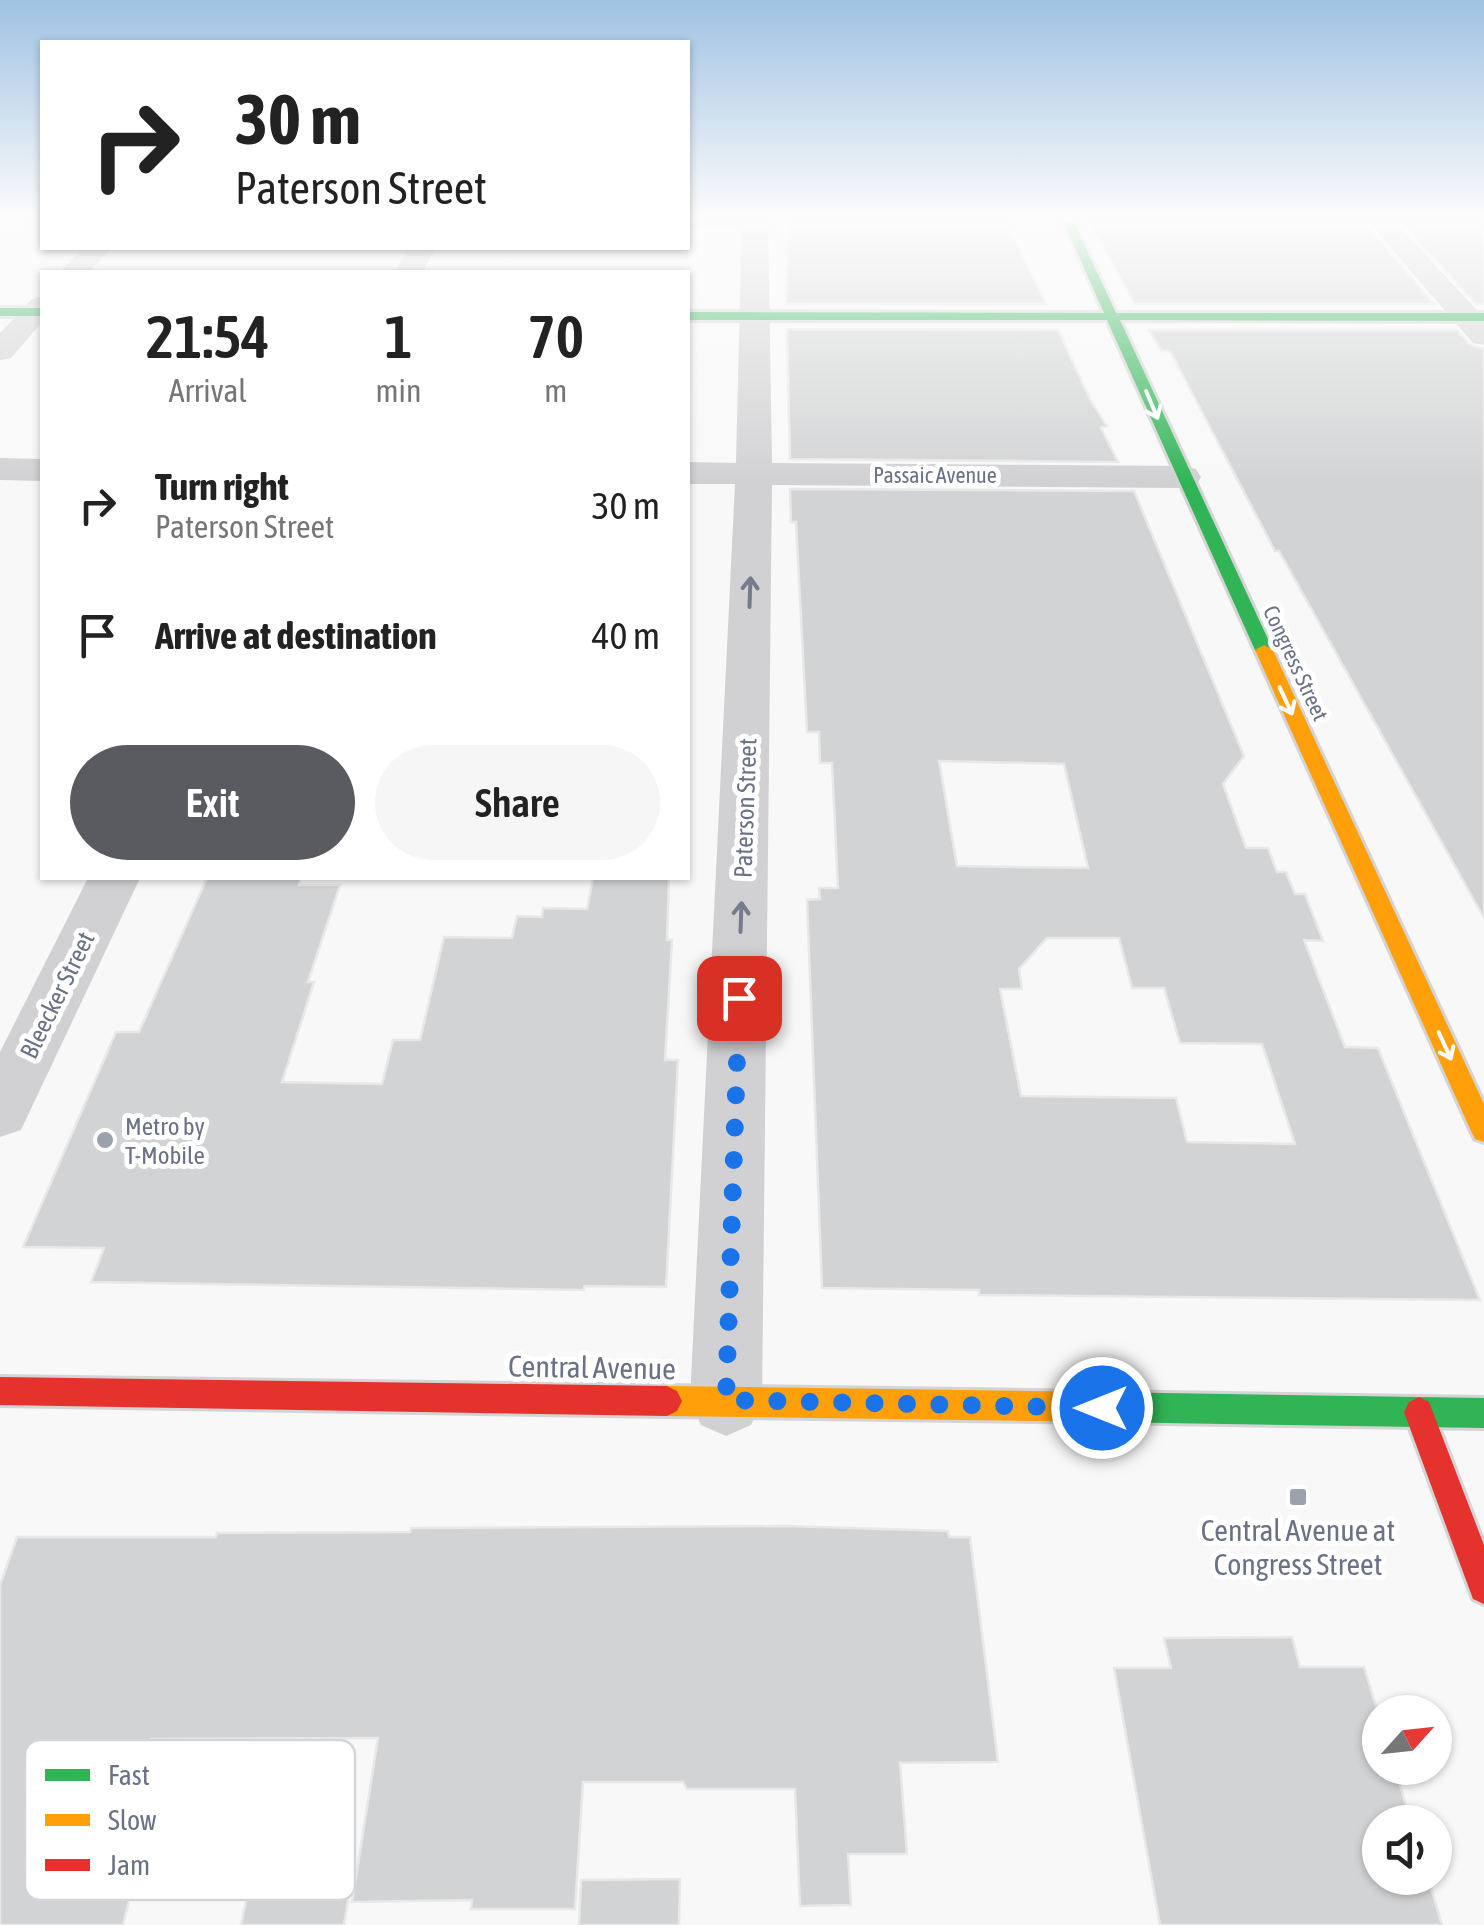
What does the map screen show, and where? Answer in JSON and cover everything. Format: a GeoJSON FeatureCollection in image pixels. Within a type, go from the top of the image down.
{"type":"FeatureCollection","features":[{"type":"Feature","properties":{"kind":"street","name":"Paterson Street"},"geometry":{"type":"LineString","coordinates":[[726,1400],[754,474],[755,306]]}},
{"type":"Feature","properties":{"kind":"street","name":"Congress Street"},"geometry":{"type":"LineString","coordinates":[[1108,306],[1183,477],[1482,1123]]}},
{"type":"Feature","properties":{"kind":"street"},"geometry":{"type":"LineString","coordinates":[[0,312],[40,310]]}},
{"type":"Feature","properties":{"kind":"street"},"geometry":{"type":"LineString","coordinates":[[0,351],[40,310]]}},
{"type":"Feature","properties":{"kind":"street"},"geometry":{"type":"LineString","coordinates":[[690,316],[1113,316],[1478,323]]}},
{"type":"Feature","properties":{"kind":"street"},"geometry":{"type":"LineString","coordinates":[[0,470],[40,470]]}},
{"type":"Feature","properties":{"kind":"street","name":"Passaic Avenue"},"geometry":{"type":"LineString","coordinates":[[690,473],[1183,477]]}},
{"type":"Feature","properties":{"kind":"street","name":"Bleecker Street"},"geometry":{"type":"LineString","coordinates":[[0,1112],[113,880]]}},
{"type":"Feature","properties":{"kind":"street","name":"Central Avenue"},"geometry":{"type":"LineString","coordinates":[[0,1391],[1484,1413]]}},
{"type":"Feature","properties":{"kind":"street"},"geometry":{"type":"LineString","coordinates":[[1419,1412],[1484,1588]]}},
{"type":"Feature","properties":{"kind":"building"},"geometry":{"type":"Polygon","coordinates":[[[787,329],[1058,330],[1107,426],[1101,428],[1118,462],[790,459],[787,329]]]}},
{"type":"Feature","properties":{"kind":"building"},"geometry":{"type":"Polygon","coordinates":[[[1149,330],[1457,330],[1470,345],[1484,349],[1484,918],[1279,551],[1275,551],[1170,351],[1161,351],[1149,330]]]}},
{"type":"Feature","properties":{"kind":"building"},"geometry":{"type":"Polygon","coordinates":[[[790,489],[1134,491],[1244,756],[1223,784],[1246,848],[1268,848],[1277,872],[1286,872],[1295,894],[1305,894],[1323,941],[1304,940],[1345,1047],[1378,1048],[1480,1300],[979,1295],[979,1290],[822,1288],[807,900],[820,899],[819,888],[838,888],[832,763],[820,763],[819,732],[807,732],[796,522],[791,522],[790,489]],[[939,761],[957,866],[1088,868],[1064,764],[939,761]],[[1047,938],[1019,969],[1022,989],[1000,989],[1021,1096],[1176,1098],[1187,1142],[1295,1144],[1262,1044],[1180,1043],[1164,988],[1132,988],[1119,938],[1047,938]]]}},
{"type":"Feature","properties":{"kind":"building"},"geometry":{"type":"Polygon","coordinates":[[[206,880],[300,880],[299,885],[340,885],[308,982],[314,982],[282,1082],[382,1084],[393,1040],[420,1040],[444,937],[512,938],[517,916],[542,917],[543,908],[587,909],[593,880],[669,880],[667,940],[672,940],[665,1060],[678,1060],[666,1287],[584,1286],[584,1290],[91,1282],[104,1248],[23,1247],[116,1032],[139,1032],[206,880]]]}},
{"type":"Feature","properties":{"kind":"building"},"geometry":{"type":"Polygon","coordinates":[[[787,1526],[948,1531],[949,1537],[970,1537],[998,1762],[900,1763],[907,1854],[848,1854],[851,1905],[800,1906],[795,1789],[687,1789],[683,1782],[583,1782],[575,1909],[471,1909],[472,1900],[352,1902],[378,1738],[25,1740],[25,1900],[129,1900],[123,1925],[0,1925],[0,1585],[17,1537],[216,1537],[217,1533],[410,1532],[411,1528],[787,1526]]]}},
{"type":"Feature","properties":{"kind":"building"},"geometry":{"type":"Polygon","coordinates":[[[1292,1637],[1300,1667],[1364,1667],[1373,1695],[1362,1695],[1362,1785],[1400,1785],[1406,1805],[1362,1805],[1362,1895],[1433,1895],[1442,1925],[1160,1925],[1114,1668],[1171,1668],[1164,1638],[1292,1637]]]}},
{"type":"Feature","properties":{"kind":"building"},"geometry":{"type":"Polygon","coordinates":[[[680,1879],[679,1925],[579,1925],[581,1880],[680,1879]]]}},
{"type":"Feature","properties":{"kind":"building"},"geometry":{"type":"Polygon","coordinates":[[[246,1900],[348,1900],[344,1925],[241,1925],[246,1900]]]}},
{"type":"Feature","properties":{"kind":"traffic: fast"},"geometry":{"type":"LineString","coordinates":[[1107,306],[1264,650]]}},
{"type":"Feature","properties":{"kind":"traffic: fast"},"geometry":{"type":"LineString","coordinates":[[0,312],[40,312]]}},
{"type":"Feature","properties":{"kind":"traffic: fast"},"geometry":{"type":"LineString","coordinates":[[690,316],[1484,317]]}},
{"type":"Feature","properties":{"kind":"traffic: fast"},"geometry":{"type":"LineString","coordinates":[[1103,1407],[1484,1413]]}},
{"type":"Feature","properties":{"kind":"traffic: slow"},"geometry":{"type":"LineString","coordinates":[[1264,650],[1484,1131]]}},
{"type":"Feature","properties":{"kind":"traffic: slow"},"geometry":{"type":"LineString","coordinates":[[667,1401],[1103,1407]]}},
{"type":"Feature","properties":{"kind":"traffic: jam"},"geometry":{"type":"LineString","coordinates":[[0,1391],[667,1401]]}},
{"type":"Feature","properties":{"kind":"traffic: jam"},"geometry":{"type":"LineString","coordinates":[[1419,1412],[1484,1588]]}},
{"type":"Feature","properties":{"kind":"place","name":"Metro by T-Mobile"},"geometry":{"type":"Point","coordinates":[105,1140]}},
{"type":"Feature","properties":{"kind":"place","name":"Central Avenue at Congress Street"},"geometry":{"type":"Point","coordinates":[1298,1497]}},
{"type":"Feature","properties":{"kind":"route"},"geometry":{"type":"LineString","coordinates":[[739,998],[726,1400],[1102,1408]]}}]}
